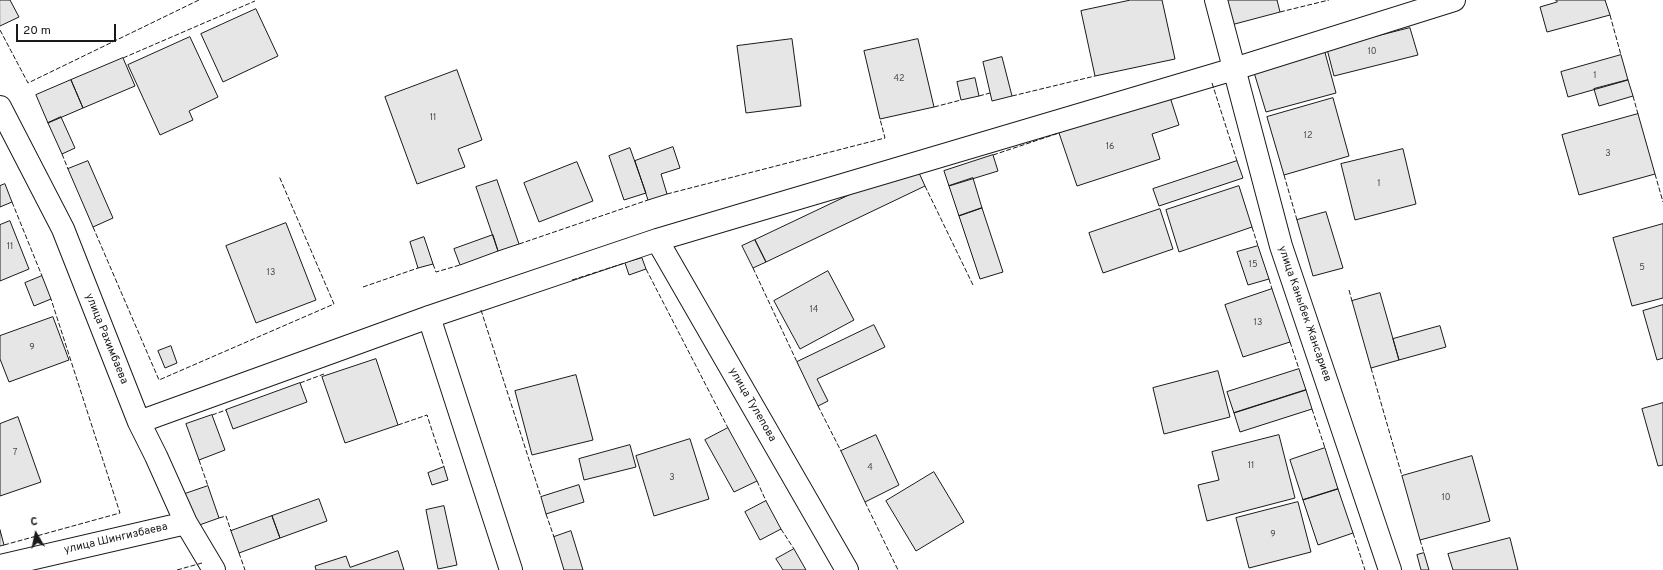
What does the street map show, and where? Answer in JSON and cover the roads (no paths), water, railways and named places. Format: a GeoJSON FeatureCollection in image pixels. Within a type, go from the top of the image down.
{"type":"FeatureCollection","features":[{"type":"Feature","properties":{"kind":"street","name":"улица Каныбек Жансариев"},"geometry":{"type":"LineString","coordinates":[[1216,0],[1281,246],[1390,570]]}},
{"type":"Feature","properties":{"kind":"street"},"geometry":{"type":"LineString","coordinates":[[139,422],[429,317],[657,240],[1232,61],[1454,0]]}},
{"type":"Feature","properties":{"kind":"street","name":"улица Рахимбаева"},"geometry":{"type":"LineString","coordinates":[[0,107],[63,229],[139,422],[186,523],[214,570]]}},
{"type":"Feature","properties":{"kind":"street","name":"улица Тулепова"},"geometry":{"type":"LineString","coordinates":[[657,240],[848,570]]}},
{"type":"Feature","properties":{"kind":"street"},"geometry":{"type":"LineString","coordinates":[[429,317],[511,570]]}},
{"type":"Feature","properties":{"kind":"street","name":"улица Шингизбаева"},"geometry":{"type":"LineString","coordinates":[[0,566],[186,523]]}}]}
